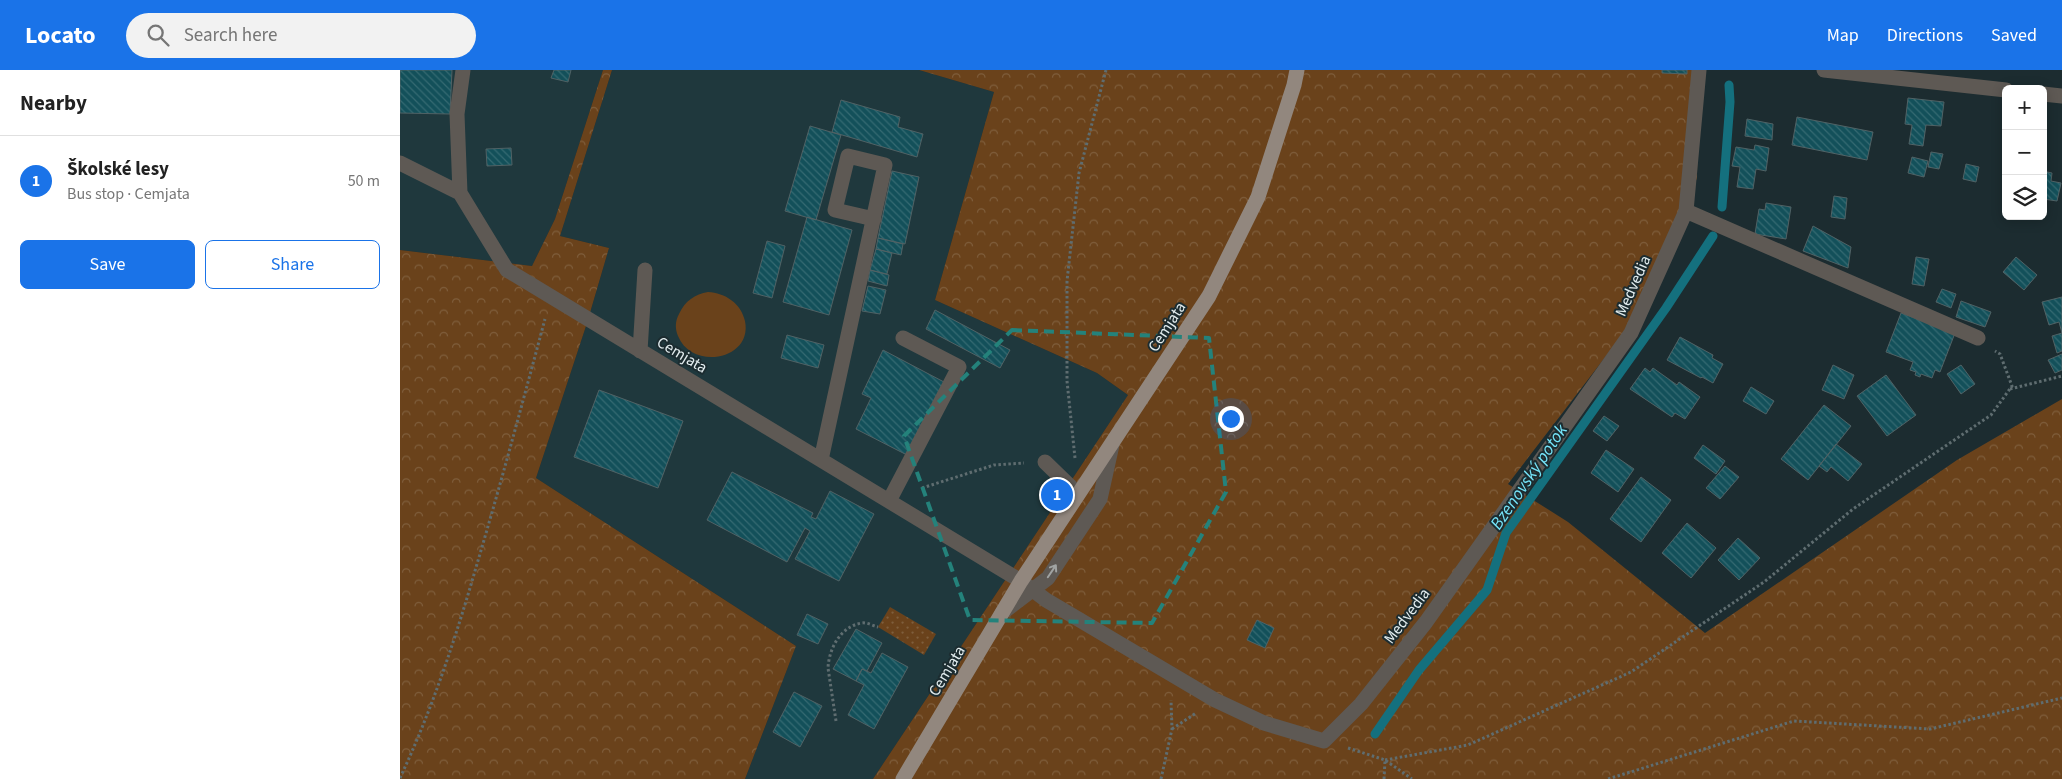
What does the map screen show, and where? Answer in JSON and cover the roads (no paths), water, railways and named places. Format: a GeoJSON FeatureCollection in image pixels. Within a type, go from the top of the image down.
{"type":"FeatureCollection","features":[{"type":"Feature","properties":{"kind":"main road","name":"Cemjata"},"geometry":{"type":"LineString","coordinates":[[903,779],[1001,614],[1027,585],[1078,494],[1209,296],[1258,197],[1298,70]]}},
{"type":"Feature","properties":{"kind":"street","name":"Cemjata"},"geometry":{"type":"LineString","coordinates":[[463,70],[457,114],[460,193],[506,270],[1027,585]]}},
{"type":"Feature","properties":{"kind":"street","name":"Medvedia"},"geometry":{"type":"LineString","coordinates":[[1027,585],[1046,600],[1215,700],[1264,723],[1324,741],[1361,704],[1426,622],[1631,334],[1686,211],[1699,70]]}},
{"type":"Feature","properties":{"kind":"street"},"geometry":{"type":"LineString","coordinates":[[1824,70],[2002,90]]}},
{"type":"Feature","properties":{"kind":"street"},"geometry":{"type":"LineString","coordinates":[[2047,94],[2062,96]]}},
{"type":"Feature","properties":{"kind":"street"},"geometry":{"type":"LineString","coordinates":[[821,460],[874,219],[885,165],[848,156],[835,210],[874,219]]}},
{"type":"Feature","properties":{"kind":"street"},"geometry":{"type":"LineString","coordinates":[[400,163],[460,193]]}},
{"type":"Feature","properties":{"kind":"street"},"geometry":{"type":"LineString","coordinates":[[1686,211],[1978,338]]}},
{"type":"Feature","properties":{"kind":"street"},"geometry":{"type":"LineString","coordinates":[[640,351],[645,270]]}},
{"type":"Feature","properties":{"kind":"street"},"geometry":{"type":"LineString","coordinates":[[889,501],[959,367],[903,338]]}},
{"type":"Feature","properties":{"kind":"street"},"geometry":{"type":"LineString","coordinates":[[1027,585],[1048,578],[1100,499],[1112,442]]}},
{"type":"Feature","properties":{"kind":"street"},"geometry":{"type":"LineString","coordinates":[[1045,462],[1078,494]]}},
{"type":"Feature","properties":{"kind":"waterway","name":"Bzenovský potok"},"geometry":{"type":"LineString","coordinates":[[1722,207],[1730,102],[1729,85]]}},
{"type":"Feature","properties":{"kind":"waterway","name":"Bzenovský potok"},"geometry":{"type":"LineString","coordinates":[[1375,734],[1419,670],[1487,590],[1506,533],[1666,308],[1713,236]]}},
{"type":"Feature","properties":{"kind":"place","name":"Školské lesy"},"geometry":{"type":"Point","coordinates":[1057,495]}}]}
